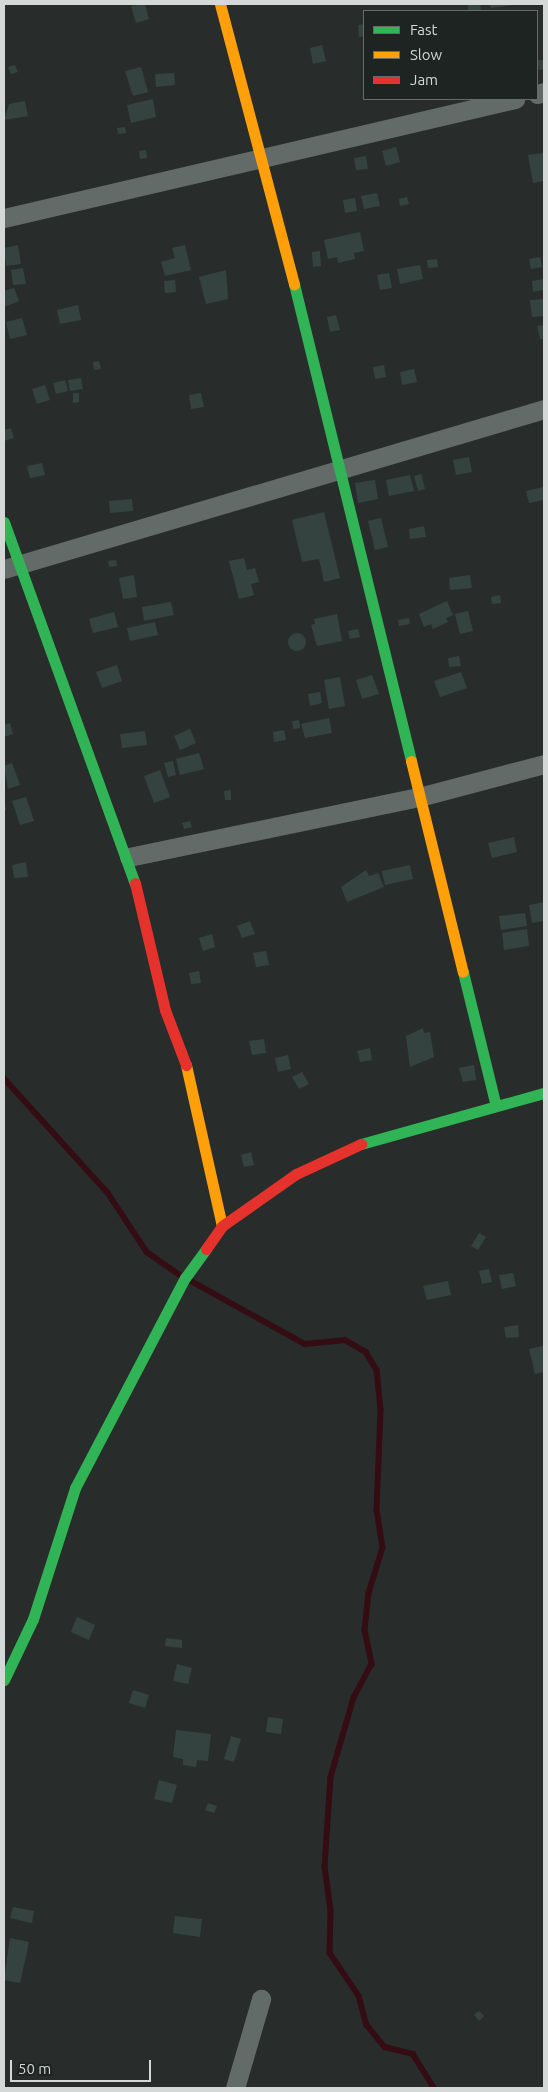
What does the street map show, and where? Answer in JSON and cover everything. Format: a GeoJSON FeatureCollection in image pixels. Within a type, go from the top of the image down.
{"type":"FeatureCollection","features":[{"type":"Feature","properties":{"kind":"street"},"geometry":{"type":"LineString","coordinates":[[220,4],[263,156],[423,796],[496,1106]]}},
{"type":"Feature","properties":{"kind":"street"},"geometry":{"type":"LineString","coordinates":[[4,218],[263,156],[511,100]]}},
{"type":"Feature","properties":{"kind":"street"},"geometry":{"type":"LineString","coordinates":[[11,567],[544,409]]}},
{"type":"Feature","properties":{"kind":"street"},"geometry":{"type":"LineString","coordinates":[[4,522],[11,567],[129,857],[165,1010],[188,1071],[222,1226]]}},
{"type":"Feature","properties":{"kind":"street"},"geometry":{"type":"LineString","coordinates":[[129,857],[423,796],[544,764]]}},
{"type":"Feature","properties":{"kind":"street"},"geometry":{"type":"LineString","coordinates":[[4,1680],[32,1619],[75,1488],[185,1278],[222,1226],[296,1174],[367,1141],[544,1093]]}},
{"type":"Feature","properties":{"kind":"street"},"geometry":{"type":"LineString","coordinates":[[235,2088],[261,1999]]}},
{"type":"Feature","properties":{"kind":"building"},"geometry":{"type":"Polygon","coordinates":[[[145,4],[149,19],[136,23],[131,6],[145,4]]]}},
{"type":"Feature","properties":{"kind":"building"},"geometry":{"type":"Polygon","coordinates":[[[468,4],[480,4],[481,10],[468,10],[468,4]]]}},
{"type":"Feature","properties":{"kind":"building"},"geometry":{"type":"Polygon","coordinates":[[[490,4],[514,4],[514,5],[491,8],[490,4]]]}},
{"type":"Feature","properties":{"kind":"building"},"geometry":{"type":"Polygon","coordinates":[[[363,24],[363,36],[359,37],[358,25],[363,24]]]}},
{"type":"Feature","properties":{"kind":"building"},"geometry":{"type":"Polygon","coordinates":[[[322,45],[326,61],[313,64],[310,48],[322,45]]]}},
{"type":"Feature","properties":{"kind":"building"},"geometry":{"type":"Polygon","coordinates":[[[538,60],[544,60],[544,69],[539,70],[538,60]]]}},
{"type":"Feature","properties":{"kind":"building"},"geometry":{"type":"Polygon","coordinates":[[[15,65],[18,72],[11,74],[8,67],[15,65]]]}},
{"type":"Feature","properties":{"kind":"building"},"geometry":{"type":"Polygon","coordinates":[[[141,67],[148,92],[133,96],[125,71],[141,67]]]}},
{"type":"Feature","properties":{"kind":"building"},"geometry":{"type":"Polygon","coordinates":[[[174,73],[175,85],[156,87],[155,74],[174,73]]]}},
{"type":"Feature","properties":{"kind":"building"},"geometry":{"type":"Polygon","coordinates":[[[153,99],[156,117],[131,123],[127,105],[153,99]]]}},
{"type":"Feature","properties":{"kind":"building"},"geometry":{"type":"Polygon","coordinates":[[[25,101],[28,116],[4,120],[9,104],[25,101]]]}},
{"type":"Feature","properties":{"kind":"building"},"geometry":{"type":"Polygon","coordinates":[[[125,127],[126,133],[118,134],[117,128],[125,127]]]}},
{"type":"Feature","properties":{"kind":"building"},"geometry":{"type":"Polygon","coordinates":[[[396,147],[400,162],[386,166],[382,151],[396,147]]]}},
{"type":"Feature","properties":{"kind":"building"},"geometry":{"type":"Polygon","coordinates":[[[146,150],[147,158],[140,159],[139,151],[146,150]]]}},
{"type":"Feature","properties":{"kind":"building"},"geometry":{"type":"Polygon","coordinates":[[[544,153],[544,181],[533,183],[528,155],[544,153]]]}},
{"type":"Feature","properties":{"kind":"building"},"geometry":{"type":"Polygon","coordinates":[[[366,156],[368,169],[356,170],[354,158],[366,156]]]}},
{"type":"Feature","properties":{"kind":"building"},"geometry":{"type":"Polygon","coordinates":[[[377,193],[380,206],[364,209],[361,196],[377,193]]]}},
{"type":"Feature","properties":{"kind":"building"},"geometry":{"type":"Polygon","coordinates":[[[407,197],[409,204],[400,206],[399,199],[407,197]]]}},
{"type":"Feature","properties":{"kind":"building"},"geometry":{"type":"Polygon","coordinates":[[[355,198],[357,211],[345,213],[343,200],[355,198]]]}},
{"type":"Feature","properties":{"kind":"building"},"geometry":{"type":"Polygon","coordinates":[[[360,232],[364,251],[354,253],[355,259],[338,263],[337,257],[328,259],[324,240],[360,232]]]}},
{"type":"Feature","properties":{"kind":"building"},"geometry":{"type":"Polygon","coordinates":[[[18,245],[21,264],[6,266],[4,248],[18,245]]]}},
{"type":"Feature","properties":{"kind":"building"},"geometry":{"type":"Polygon","coordinates":[[[185,245],[191,270],[165,276],[161,262],[175,258],[172,248],[185,245]]]}},
{"type":"Feature","properties":{"kind":"building"},"geometry":{"type":"Polygon","coordinates":[[[320,251],[321,266],[313,267],[312,252],[320,251]]]}},
{"type":"Feature","properties":{"kind":"building"},"geometry":{"type":"Polygon","coordinates":[[[540,257],[542,267],[531,269],[529,259],[540,257]]]}},
{"type":"Feature","properties":{"kind":"building"},"geometry":{"type":"Polygon","coordinates":[[[437,259],[438,267],[428,268],[427,260],[437,259]]]}},
{"type":"Feature","properties":{"kind":"building"},"geometry":{"type":"Polygon","coordinates":[[[420,265],[423,279],[400,284],[397,269],[420,265]]]}},
{"type":"Feature","properties":{"kind":"building"},"geometry":{"type":"Polygon","coordinates":[[[23,268],[26,284],[13,285],[11,270],[23,268]]]}},
{"type":"Feature","properties":{"kind":"building"},"geometry":{"type":"Polygon","coordinates":[[[226,270],[228,299],[206,304],[199,277],[226,270]]]}},
{"type":"Feature","properties":{"kind":"building"},"geometry":{"type":"Polygon","coordinates":[[[389,273],[392,288],[380,290],[377,275],[389,273]]]}},
{"type":"Feature","properties":{"kind":"building"},"geometry":{"type":"Polygon","coordinates":[[[544,279],[544,290],[533,292],[532,281],[544,279]]]}},
{"type":"Feature","properties":{"kind":"building"},"geometry":{"type":"Polygon","coordinates":[[[175,280],[176,292],[165,293],[164,281],[175,280]]]}},
{"type":"Feature","properties":{"kind":"building"},"geometry":{"type":"Polygon","coordinates":[[[14,288],[19,301],[4,307],[4,291],[14,288]]]}},
{"type":"Feature","properties":{"kind":"building"},"geometry":{"type":"Polygon","coordinates":[[[544,299],[544,316],[532,317],[530,300],[544,299]]]}},
{"type":"Feature","properties":{"kind":"building"},"geometry":{"type":"Polygon","coordinates":[[[78,305],[81,320],[60,324],[57,310],[78,305]]]}},
{"type":"Feature","properties":{"kind":"building"},"geometry":{"type":"Polygon","coordinates":[[[336,315],[340,330],[330,332],[327,317],[336,315]]]}},
{"type":"Feature","properties":{"kind":"building"},"geometry":{"type":"Polygon","coordinates":[[[22,318],[27,335],[10,339],[6,322],[22,318]]]}},
{"type":"Feature","properties":{"kind":"building"},"geometry":{"type":"Polygon","coordinates":[[[544,325],[544,339],[540,339],[537,326],[544,325]]]}},
{"type":"Feature","properties":{"kind":"building"},"geometry":{"type":"Polygon","coordinates":[[[99,361],[101,369],[94,370],[93,362],[99,361]]]}},
{"type":"Feature","properties":{"kind":"building"},"geometry":{"type":"Polygon","coordinates":[[[384,365],[386,377],[375,379],[373,367],[384,365]]]}},
{"type":"Feature","properties":{"kind":"building"},"geometry":{"type":"Polygon","coordinates":[[[414,369],[417,382],[402,385],[400,372],[414,369]]]}},
{"type":"Feature","properties":{"kind":"building"},"geometry":{"type":"Polygon","coordinates":[[[81,378],[83,389],[70,391],[68,380],[81,378]]]}},
{"type":"Feature","properties":{"kind":"building"},"geometry":{"type":"Polygon","coordinates":[[[65,380],[68,391],[56,394],[53,383],[65,380]]]}},
{"type":"Feature","properties":{"kind":"building"},"geometry":{"type":"Polygon","coordinates":[[[45,385],[50,400],[37,404],[32,389],[45,385]]]}},
{"type":"Feature","properties":{"kind":"building"},"geometry":{"type":"Polygon","coordinates":[[[73,393],[79,393],[79,402],[73,403],[73,393]]]}},
{"type":"Feature","properties":{"kind":"building"},"geometry":{"type":"Polygon","coordinates":[[[201,393],[204,407],[191,409],[189,395],[201,393]]]}},
{"type":"Feature","properties":{"kind":"building"},"geometry":{"type":"Polygon","coordinates":[[[11,428],[14,438],[4,441],[4,430],[11,428]]]}},
{"type":"Feature","properties":{"kind":"building"},"geometry":{"type":"Polygon","coordinates":[[[469,457],[472,472],[456,475],[453,460],[469,457]]]}},
{"type":"Feature","properties":{"kind":"building"},"geometry":{"type":"Polygon","coordinates":[[[42,463],[45,475],[30,478],[27,466],[42,463]]]}},
{"type":"Feature","properties":{"kind":"building"},"geometry":{"type":"Polygon","coordinates":[[[421,474],[425,489],[418,491],[414,476],[421,474]]]}},
{"type":"Feature","properties":{"kind":"building"},"geometry":{"type":"Polygon","coordinates":[[[410,475],[414,491],[389,496],[386,480],[410,475]]]}},
{"type":"Feature","properties":{"kind":"building"},"geometry":{"type":"Polygon","coordinates":[[[375,480],[378,499],[358,503],[355,483],[375,480]]]}},
{"type":"Feature","properties":{"kind":"building"},"geometry":{"type":"Polygon","coordinates":[[[543,487],[544,500],[529,503],[526,491],[543,487]]]}},
{"type":"Feature","properties":{"kind":"building"},"geometry":{"type":"Polygon","coordinates":[[[132,499],[133,511],[110,513],[109,501],[132,499]]]}},
{"type":"Feature","properties":{"kind":"building"},"geometry":{"type":"Polygon","coordinates":[[[324,512],[340,578],[324,582],[319,559],[302,562],[292,520],[324,512]]]}},
{"type":"Feature","properties":{"kind":"building"},"geometry":{"type":"Polygon","coordinates":[[[381,518],[388,547],[375,550],[368,521],[381,518]]]}},
{"type":"Feature","properties":{"kind":"building"},"geometry":{"type":"Polygon","coordinates":[[[424,526],[426,537],[410,539],[409,529],[424,526]]]}},
{"type":"Feature","properties":{"kind":"building"},"geometry":{"type":"Polygon","coordinates":[[[244,558],[247,570],[255,568],[259,582],[251,584],[254,595],[239,599],[229,561],[244,558]]]}},
{"type":"Feature","properties":{"kind":"building"},"geometry":{"type":"Polygon","coordinates":[[[116,560],[117,566],[109,567],[108,561],[116,560]]]}},
{"type":"Feature","properties":{"kind":"building"},"geometry":{"type":"Polygon","coordinates":[[[134,575],[137,597],[123,599],[119,578],[134,575]]]}},
{"type":"Feature","properties":{"kind":"building"},"geometry":{"type":"Polygon","coordinates":[[[470,575],[472,588],[450,590],[449,578],[470,575]]]}},
{"type":"Feature","properties":{"kind":"building"},"geometry":{"type":"Polygon","coordinates":[[[500,595],[501,603],[492,604],[491,597],[500,595]]]}},
{"type":"Feature","properties":{"kind":"building"},"geometry":{"type":"Polygon","coordinates":[[[447,601],[453,615],[446,618],[448,622],[433,629],[431,624],[424,627],[419,614],[447,601]]]}},
{"type":"Feature","properties":{"kind":"building"},"geometry":{"type":"Polygon","coordinates":[[[171,602],[174,615],[144,621],[142,607],[171,602]]]}},
{"type":"Feature","properties":{"kind":"building"},"geometry":{"type":"Polygon","coordinates":[[[468,611],[473,631],[460,634],[455,614],[468,611]]]}},
{"type":"Feature","properties":{"kind":"building"},"geometry":{"type":"Polygon","coordinates":[[[114,612],[118,627],[93,633],[89,619],[114,612]]]}},
{"type":"Feature","properties":{"kind":"building"},"geometry":{"type":"Polygon","coordinates":[[[337,614],[342,641],[317,646],[311,625],[315,624],[314,619],[337,614]]]}},
{"type":"Feature","properties":{"kind":"building"},"geometry":{"type":"Polygon","coordinates":[[[409,618],[410,624],[399,626],[398,620],[409,618]]]}},
{"type":"Feature","properties":{"kind":"building"},"geometry":{"type":"Polygon","coordinates":[[[155,622],[158,635],[130,641],[127,628],[155,622]]]}},
{"type":"Feature","properties":{"kind":"building"},"geometry":{"type":"Polygon","coordinates":[[[358,629],[360,637],[350,639],[348,631],[358,629]]]}},
{"type":"Feature","properties":{"kind":"building"},"geometry":{"type":"Polygon","coordinates":[[[297,633],[303,636],[306,642],[303,648],[297,651],[291,648],[288,642],[291,636],[297,633]]]}},
{"type":"Feature","properties":{"kind":"building"},"geometry":{"type":"Polygon","coordinates":[[[459,656],[461,666],[449,667],[448,658],[459,656]]]}},
{"type":"Feature","properties":{"kind":"building"},"geometry":{"type":"Polygon","coordinates":[[[117,665],[122,681],[102,688],[96,672],[117,665]]]}},
{"type":"Feature","properties":{"kind":"building"},"geometry":{"type":"Polygon","coordinates":[[[461,672],[467,688],[440,697],[434,681],[461,672]]]}},
{"type":"Feature","properties":{"kind":"building"},"geometry":{"type":"Polygon","coordinates":[[[372,675],[379,694],[362,699],[356,680],[372,675]]]}},
{"type":"Feature","properties":{"kind":"building"},"geometry":{"type":"Polygon","coordinates":[[[340,677],[345,706],[329,709],[324,680],[340,677]]]}},
{"type":"Feature","properties":{"kind":"building"},"geometry":{"type":"Polygon","coordinates":[[[320,692],[322,703],[310,706],[308,694],[320,692]]]}},
{"type":"Feature","properties":{"kind":"building"},"geometry":{"type":"Polygon","coordinates":[[[329,718],[332,733],[305,738],[301,724],[329,718]]]}},
{"type":"Feature","properties":{"kind":"building"},"geometry":{"type":"Polygon","coordinates":[[[299,720],[300,728],[293,729],[292,721],[299,720]]]}},
{"type":"Feature","properties":{"kind":"building"},"geometry":{"type":"Polygon","coordinates":[[[10,723],[13,734],[4,737],[4,725],[10,723]]]}},
{"type":"Feature","properties":{"kind":"building"},"geometry":{"type":"Polygon","coordinates":[[[190,729],[196,743],[180,750],[174,736],[190,729]]]}},
{"type":"Feature","properties":{"kind":"building"},"geometry":{"type":"Polygon","coordinates":[[[284,730],[286,740],[274,742],[273,732],[284,730]]]}},
{"type":"Feature","properties":{"kind":"building"},"geometry":{"type":"Polygon","coordinates":[[[145,731],[147,745],[122,748],[120,734],[145,731]]]}},
{"type":"Feature","properties":{"kind":"building"},"geometry":{"type":"Polygon","coordinates":[[[199,753],[204,769],[180,775],[176,759],[199,753]]]}},
{"type":"Feature","properties":{"kind":"building"},"geometry":{"type":"Polygon","coordinates":[[[173,761],[176,775],[168,777],[164,763],[173,761]]]}},
{"type":"Feature","properties":{"kind":"building"},"geometry":{"type":"Polygon","coordinates":[[[12,763],[20,785],[8,789],[4,766],[12,763]]]}},
{"type":"Feature","properties":{"kind":"building"},"geometry":{"type":"Polygon","coordinates":[[[160,770],[170,797],[154,803],[144,776],[160,770]]]}},
{"type":"Feature","properties":{"kind":"building"},"geometry":{"type":"Polygon","coordinates":[[[231,790],[231,800],[225,800],[224,791],[231,790]]]}},
{"type":"Feature","properties":{"kind":"building"},"geometry":{"type":"Polygon","coordinates":[[[26,797],[34,821],[20,825],[12,801],[26,797]]]}},
{"type":"Feature","properties":{"kind":"building"},"geometry":{"type":"Polygon","coordinates":[[[190,821],[192,827],[184,829],[182,823],[190,821]]]}},
{"type":"Feature","properties":{"kind":"building"},"geometry":{"type":"Polygon","coordinates":[[[514,837],[517,852],[492,858],[488,843],[514,837]]]}},
{"type":"Feature","properties":{"kind":"building"},"geometry":{"type":"Polygon","coordinates":[[[26,862],[28,877],[14,878],[12,865],[26,862]]]}},
{"type":"Feature","properties":{"kind":"building"},"geometry":{"type":"Polygon","coordinates":[[[410,865],[413,879],[385,885],[382,871],[410,865]]]}},
{"type":"Feature","properties":{"kind":"building"},"geometry":{"type":"Polygon","coordinates":[[[366,870],[369,876],[378,873],[384,887],[347,902],[341,887],[366,870]]]}},
{"type":"Feature","properties":{"kind":"building"},"geometry":{"type":"Polygon","coordinates":[[[544,902],[544,921],[532,923],[529,905],[544,902]]]}},
{"type":"Feature","properties":{"kind":"building"},"geometry":{"type":"Polygon","coordinates":[[[525,913],[527,926],[501,930],[499,916],[525,913]]]}},
{"type":"Feature","properties":{"kind":"building"},"geometry":{"type":"Polygon","coordinates":[[[250,921],[255,934],[242,938],[237,926],[250,921]]]}},
{"type":"Feature","properties":{"kind":"building"},"geometry":{"type":"Polygon","coordinates":[[[527,929],[529,946],[504,950],[502,933],[527,929]]]}},
{"type":"Feature","properties":{"kind":"building"},"geometry":{"type":"Polygon","coordinates":[[[212,934],[215,947],[203,951],[199,938],[212,934]]]}},
{"type":"Feature","properties":{"kind":"building"},"geometry":{"type":"Polygon","coordinates":[[[266,951],[269,965],[256,967],[253,953],[266,951]]]}},
{"type":"Feature","properties":{"kind":"building"},"geometry":{"type":"Polygon","coordinates":[[[199,971],[201,983],[191,984],[189,973],[199,971]]]}},
{"type":"Feature","properties":{"kind":"building"},"geometry":{"type":"Polygon","coordinates":[[[423,1028],[424,1033],[430,1032],[434,1057],[410,1067],[406,1036],[423,1028]]]}},
{"type":"Feature","properties":{"kind":"building"},"geometry":{"type":"Polygon","coordinates":[[[264,1039],[266,1053],[252,1055],[249,1041],[264,1039]]]}},
{"type":"Feature","properties":{"kind":"building"},"geometry":{"type":"Polygon","coordinates":[[[370,1048],[372,1060],[360,1062],[357,1051],[370,1048]]]}},
{"type":"Feature","properties":{"kind":"building"},"geometry":{"type":"Polygon","coordinates":[[[288,1055],[291,1069],[278,1072],[275,1058],[288,1055]]]}},
{"type":"Feature","properties":{"kind":"building"},"geometry":{"type":"Polygon","coordinates":[[[474,1065],[476,1080],[463,1082],[459,1068],[474,1065]]]}},
{"type":"Feature","properties":{"kind":"building"},"geometry":{"type":"Polygon","coordinates":[[[302,1072],[309,1084],[299,1089],[292,1077],[302,1072]]]}},
{"type":"Feature","properties":{"kind":"building"},"geometry":{"type":"Polygon","coordinates":[[[251,1152],[254,1165],[244,1167],[241,1155],[251,1152]]]}},
{"type":"Feature","properties":{"kind":"building"},"geometry":{"type":"Polygon","coordinates":[[[479,1233],[486,1237],[478,1250],[471,1246],[479,1233]]]}},
{"type":"Feature","properties":{"kind":"building"},"geometry":{"type":"Polygon","coordinates":[[[489,1269],[492,1282],[482,1284],[479,1271],[489,1269]]]}},
{"type":"Feature","properties":{"kind":"building"},"geometry":{"type":"Polygon","coordinates":[[[513,1273],[516,1286],[502,1289],[499,1275],[513,1273]]]}},
{"type":"Feature","properties":{"kind":"building"},"geometry":{"type":"Polygon","coordinates":[[[448,1281],[451,1295],[427,1300],[423,1286],[448,1281]]]}},
{"type":"Feature","properties":{"kind":"building"},"geometry":{"type":"Polygon","coordinates":[[[518,1325],[519,1337],[506,1338],[504,1327],[518,1325]]]}},
{"type":"Feature","properties":{"kind":"building"},"geometry":{"type":"Polygon","coordinates":[[[543,1346],[544,1372],[535,1374],[529,1349],[543,1346]]]}},
{"type":"Feature","properties":{"kind":"building"},"geometry":{"type":"Polygon","coordinates":[[[77,1617],[95,1625],[89,1640],[71,1632],[77,1617]]]}},
{"type":"Feature","properties":{"kind":"building"},"geometry":{"type":"Polygon","coordinates":[[[166,1638],[182,1640],[182,1648],[165,1646],[166,1638]]]}},
{"type":"Feature","properties":{"kind":"building"},"geometry":{"type":"Polygon","coordinates":[[[177,1664],[192,1668],[188,1684],[173,1681],[177,1664]]]}},
{"type":"Feature","properties":{"kind":"building"},"geometry":{"type":"Polygon","coordinates":[[[133,1690],[149,1695],[145,1708],[129,1703],[133,1690]]]}},
{"type":"Feature","properties":{"kind":"building"},"geometry":{"type":"Polygon","coordinates":[[[268,1717],[283,1719],[281,1734],[266,1732],[268,1717]]]}},
{"type":"Feature","properties":{"kind":"building"},"geometry":{"type":"Polygon","coordinates":[[[176,1730],[211,1734],[208,1761],[197,1760],[196,1767],[183,1765],[183,1759],[173,1757],[176,1730]]]}},
{"type":"Feature","properties":{"kind":"building"},"geometry":{"type":"Polygon","coordinates":[[[231,1736],[241,1739],[234,1762],[224,1759],[231,1736]]]}},
{"type":"Feature","properties":{"kind":"building"},"geometry":{"type":"Polygon","coordinates":[[[159,1780],[177,1785],[172,1803],[154,1799],[159,1780]]]}},
{"type":"Feature","properties":{"kind":"building"},"geometry":{"type":"Polygon","coordinates":[[[208,1803],[217,1806],[214,1813],[205,1810],[208,1803]]]}},
{"type":"Feature","properties":{"kind":"building"},"geometry":{"type":"Polygon","coordinates":[[[13,1907],[34,1911],[32,1923],[10,1918],[13,1907]]]}},
{"type":"Feature","properties":{"kind":"building"},"geometry":{"type":"Polygon","coordinates":[[[175,1916],[202,1919],[200,1937],[173,1933],[175,1916]]]}},
{"type":"Feature","properties":{"kind":"building"},"geometry":{"type":"Polygon","coordinates":[[[10,1938],[29,1942],[20,1983],[4,1980],[10,1938]]]}},
{"type":"Feature","properties":{"kind":"building"},"geometry":{"type":"Polygon","coordinates":[[[479,2011],[484,2016],[479,2021],[474,2015],[479,2011]]]}},
{"type":"Feature","properties":{"kind":"waterway"},"geometry":{"type":"LineString","coordinates":[[4,1078],[108,1193],[147,1252],[179,1274]]}},
{"type":"Feature","properties":{"kind":"waterway"},"geometry":{"type":"LineString","coordinates":[[191,1281],[305,1344],[345,1340],[366,1352],[377,1370],[381,1410],[377,1510],[383,1548],[369,1593],[365,1630],[372,1664],[354,1698],[331,1777],[325,1867],[331,1910],[330,1953],[359,1996],[367,2025],[385,2047],[413,2054],[434,2088]]}},
{"type":"Feature","properties":{"kind":"traffic: fast"},"geometry":{"type":"LineString","coordinates":[[294,284],[411,761]]}},
{"type":"Feature","properties":{"kind":"traffic: fast"},"geometry":{"type":"LineString","coordinates":[[4,522],[135,883]]}},
{"type":"Feature","properties":{"kind":"traffic: fast"},"geometry":{"type":"LineString","coordinates":[[463,972],[496,1106]]}},
{"type":"Feature","properties":{"kind":"traffic: fast"},"geometry":{"type":"LineString","coordinates":[[361,1144],[544,1093]]}},
{"type":"Feature","properties":{"kind":"traffic: fast"},"geometry":{"type":"LineString","coordinates":[[4,1680],[33,1619],[75,1488],[185,1278],[206,1249]]}},
{"type":"Feature","properties":{"kind":"traffic: slow"},"geometry":{"type":"LineString","coordinates":[[220,4],[294,284]]}},
{"type":"Feature","properties":{"kind":"traffic: slow"},"geometry":{"type":"LineString","coordinates":[[411,761],[463,972]]}},
{"type":"Feature","properties":{"kind":"traffic: slow"},"geometry":{"type":"LineString","coordinates":[[186,1065],[222,1226]]}},
{"type":"Feature","properties":{"kind":"traffic: jam"},"geometry":{"type":"LineString","coordinates":[[135,883],[165,1010],[186,1065]]}},
{"type":"Feature","properties":{"kind":"traffic: jam"},"geometry":{"type":"LineString","coordinates":[[206,1249],[222,1226],[296,1174],[361,1144]]}}]}
